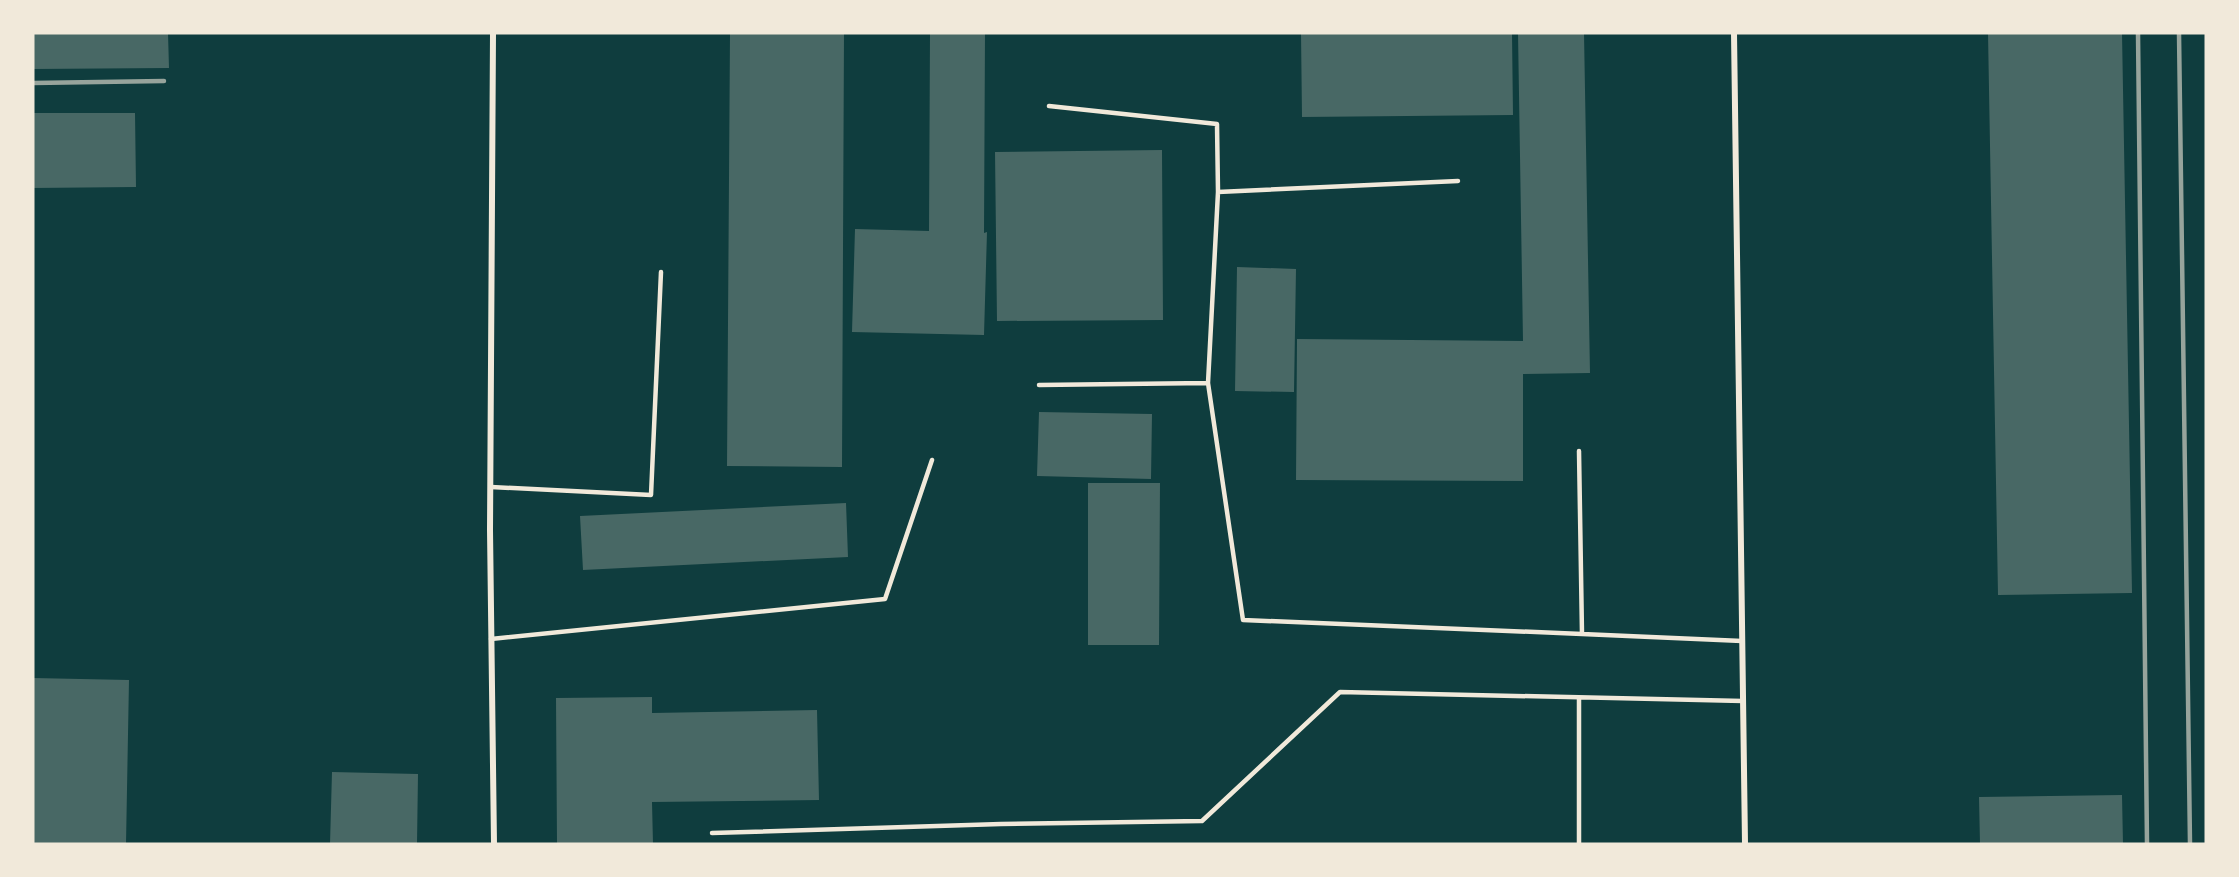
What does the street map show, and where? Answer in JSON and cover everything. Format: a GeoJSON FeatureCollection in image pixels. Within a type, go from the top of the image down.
{"type":"FeatureCollection","features":[{"type":"Feature","properties":{"kind":"street"},"geometry":{"type":"LineString","coordinates":[[493,33],[490,487],[494,844]]}},
{"type":"Feature","properties":{"kind":"street"},"geometry":{"type":"LineString","coordinates":[[1734,33],[1745,844]]}},
{"type":"Feature","properties":{"kind":"lane"},"geometry":{"type":"LineString","coordinates":[[1049,106],[1217,124],[1218,192],[1208,383],[1243,620],[1742,641]]}},
{"type":"Feature","properties":{"kind":"lane"},"geometry":{"type":"LineString","coordinates":[[1218,192],[1458,182]]}},
{"type":"Feature","properties":{"kind":"lane"},"geometry":{"type":"LineString","coordinates":[[490,487],[651,495],[661,272]]}},
{"type":"Feature","properties":{"kind":"lane"},"geometry":{"type":"LineString","coordinates":[[1039,385],[1208,383]]}},
{"type":"Feature","properties":{"kind":"lane"},"geometry":{"type":"LineString","coordinates":[[1579,451],[1582,634]]}},
{"type":"Feature","properties":{"kind":"lane"},"geometry":{"type":"LineString","coordinates":[[491,639],[885,599],[932,460]]}},
{"type":"Feature","properties":{"kind":"lane"},"geometry":{"type":"LineString","coordinates":[[712,833],[1001,824],[1202,821],[1340,692],[1743,701]]}},
{"type":"Feature","properties":{"kind":"lane"},"geometry":{"type":"LineString","coordinates":[[1579,699],[1579,844]]}},
{"type":"Feature","properties":{"kind":"building"},"geometry":{"type":"Polygon","coordinates":[[[33,33],[168,33],[169,68],[33,69],[33,33]]]}},
{"type":"Feature","properties":{"kind":"building"},"geometry":{"type":"Polygon","coordinates":[[[730,33],[844,33],[842,467],[727,466],[730,33]]]}},
{"type":"Feature","properties":{"kind":"building"},"geometry":{"type":"Polygon","coordinates":[[[930,33],[985,33],[984,233],[987,232],[984,335],[852,332],[855,229],[929,231],[930,33]]]}},
{"type":"Feature","properties":{"kind":"building"},"geometry":{"type":"Polygon","coordinates":[[[1301,33],[1512,33],[1513,115],[1302,117],[1301,33]]]}},
{"type":"Feature","properties":{"kind":"building"},"geometry":{"type":"Polygon","coordinates":[[[1518,33],[1584,33],[1590,373],[1523,374],[1523,481],[1296,480],[1297,339],[1523,341],[1518,33]]]}},
{"type":"Feature","properties":{"kind":"building"},"geometry":{"type":"Polygon","coordinates":[[[1988,33],[2122,33],[2132,593],[1998,595],[1988,33]]]}},
{"type":"Feature","properties":{"kind":"building"},"geometry":{"type":"Polygon","coordinates":[[[33,113],[135,113],[136,187],[33,188],[33,113]]]}},
{"type":"Feature","properties":{"kind":"building"},"geometry":{"type":"Polygon","coordinates":[[[1162,150],[1163,320],[997,321],[995,152],[1162,150]]]}},
{"type":"Feature","properties":{"kind":"building"},"geometry":{"type":"Polygon","coordinates":[[[1237,267],[1296,269],[1294,392],[1235,391],[1237,267]]]}},
{"type":"Feature","properties":{"kind":"building"},"geometry":{"type":"Polygon","coordinates":[[[1039,412],[1152,414],[1151,479],[1037,476],[1039,412]]]}},
{"type":"Feature","properties":{"kind":"building"},"geometry":{"type":"Polygon","coordinates":[[[1088,483],[1160,483],[1159,645],[1088,645],[1088,483]]]}},
{"type":"Feature","properties":{"kind":"building"},"geometry":{"type":"Polygon","coordinates":[[[846,503],[848,557],[583,570],[580,516],[846,503]]]}},
{"type":"Feature","properties":{"kind":"building"},"geometry":{"type":"Polygon","coordinates":[[[33,678],[129,680],[126,844],[33,844],[33,678]]]}},
{"type":"Feature","properties":{"kind":"building"},"geometry":{"type":"Polygon","coordinates":[[[652,697],[652,713],[817,710],[819,800],[652,802],[653,844],[557,844],[556,698],[652,697]]]}},
{"type":"Feature","properties":{"kind":"building"},"geometry":{"type":"Polygon","coordinates":[[[332,772],[418,774],[417,844],[330,844],[332,772]]]}},
{"type":"Feature","properties":{"kind":"building"},"geometry":{"type":"Polygon","coordinates":[[[2122,795],[2123,844],[1980,844],[1979,797],[2122,795]]]}},
{"type":"Feature","properties":{"kind":"railway"},"geometry":{"type":"LineString","coordinates":[[2138,33],[2147,844]]}},
{"type":"Feature","properties":{"kind":"railway"},"geometry":{"type":"LineString","coordinates":[[2179,33],[2190,844]]}},
{"type":"Feature","properties":{"kind":"railway"},"geometry":{"type":"LineString","coordinates":[[33,83],[164,81]]}}]}
